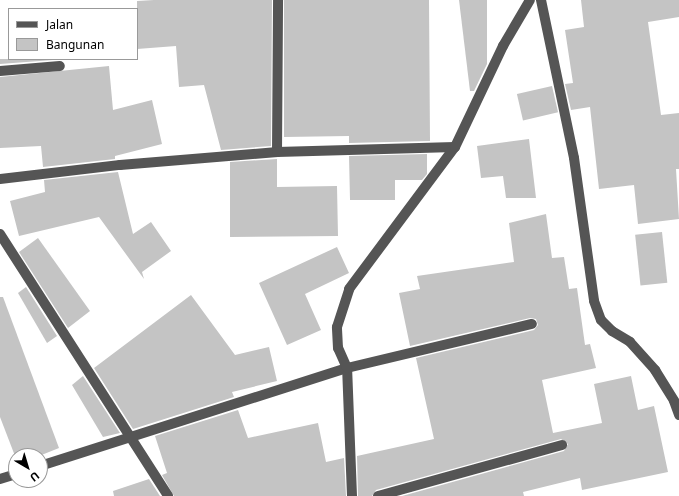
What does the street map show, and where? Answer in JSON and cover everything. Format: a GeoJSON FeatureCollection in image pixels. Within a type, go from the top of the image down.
{"type":"FeatureCollection","features":[{"type":"Feature","properties":{"kind":"street"},"geometry":{"type":"LineString","coordinates":[[277,152],[278,0]]}},
{"type":"Feature","properties":{"kind":"street"},"geometry":{"type":"LineString","coordinates":[[352,496],[347,368],[338,348],[338,327],[349,289],[455,147],[503,46],[530,0]]}},
{"type":"Feature","properties":{"kind":"street"},"geometry":{"type":"LineString","coordinates":[[541,0],[574,158],[594,301],[601,320],[612,331],[630,342],[655,370],[674,401],[679,415]]}},
{"type":"Feature","properties":{"kind":"street"},"geometry":{"type":"LineString","coordinates":[[0,71],[60,66]]}},
{"type":"Feature","properties":{"kind":"street"},"geometry":{"type":"LineString","coordinates":[[0,179],[120,165],[277,152],[455,147]]}},
{"type":"Feature","properties":{"kind":"street"},"geometry":{"type":"LineString","coordinates":[[0,234],[132,437],[168,496]]}},
{"type":"Feature","properties":{"kind":"street"},"geometry":{"type":"LineString","coordinates":[[48,463],[347,368],[532,324]]}},
{"type":"Feature","properties":{"kind":"street"},"geometry":{"type":"LineString","coordinates":[[378,496],[562,445]]}},
{"type":"Feature","properties":{"kind":"building"},"geometry":{"type":"Polygon","coordinates":[[[272,0],[271,146],[221,150],[204,85],[179,87],[176,46],[138,49],[137,1],[272,0]]]}},
{"type":"Feature","properties":{"kind":"building"},"geometry":{"type":"Polygon","coordinates":[[[284,0],[429,0],[430,141],[349,143],[349,136],[284,137],[284,0]]]}},
{"type":"Feature","properties":{"kind":"building"},"geometry":{"type":"Polygon","coordinates":[[[459,0],[487,0],[487,64],[474,91],[470,91],[459,0]]]}},
{"type":"Feature","properties":{"kind":"building"},"geometry":{"type":"Polygon","coordinates":[[[581,0],[679,0],[679,17],[648,22],[661,115],[679,113],[679,169],[676,169],[679,219],[638,224],[634,185],[599,189],[590,107],[571,110],[565,84],[573,83],[565,30],[584,27],[581,0]]]}},
{"type":"Feature","properties":{"kind":"building"},"geometry":{"type":"Polygon","coordinates":[[[0,59],[53,60],[0,64],[0,59]]]}},
{"type":"Feature","properties":{"kind":"building"},"geometry":{"type":"Polygon","coordinates":[[[109,66],[113,110],[152,100],[162,144],[115,156],[115,159],[43,167],[41,146],[0,148],[0,77],[109,66]]]}},
{"type":"Feature","properties":{"kind":"building"},"geometry":{"type":"Polygon","coordinates":[[[552,86],[558,112],[523,120],[517,94],[552,86]]]}},
{"type":"Feature","properties":{"kind":"building"},"geometry":{"type":"Polygon","coordinates":[[[529,139],[536,198],[506,198],[503,176],[481,178],[477,146],[529,139]]]}},
{"type":"Feature","properties":{"kind":"building"},"geometry":{"type":"Polygon","coordinates":[[[427,154],[427,174],[422,180],[395,180],[395,200],[350,200],[349,156],[427,154]]]}},
{"type":"Feature","properties":{"kind":"building"},"geometry":{"type":"Polygon","coordinates":[[[277,159],[277,187],[337,186],[338,236],[230,237],[230,162],[277,159]]]}},
{"type":"Feature","properties":{"kind":"building"},"geometry":{"type":"Polygon","coordinates":[[[118,172],[133,234],[151,222],[171,251],[142,272],[144,279],[99,217],[19,236],[10,201],[45,192],[44,180],[118,172]]]}},
{"type":"Feature","properties":{"kind":"building"},"geometry":{"type":"Polygon","coordinates":[[[546,214],[552,258],[564,257],[569,289],[577,288],[585,345],[590,344],[596,368],[542,380],[553,433],[602,423],[594,384],[631,376],[638,410],[654,406],[668,472],[582,490],[580,478],[523,492],[524,496],[402,496],[564,451],[568,444],[561,439],[376,490],[372,496],[358,496],[357,456],[434,439],[416,358],[534,330],[538,325],[536,319],[530,318],[410,346],[399,293],[420,289],[417,276],[514,262],[509,223],[546,214]]]}},
{"type":"Feature","properties":{"kind":"building"},"geometry":{"type":"Polygon","coordinates":[[[662,232],[667,283],[640,286],[635,235],[662,232]]]}},
{"type":"Feature","properties":{"kind":"building"},"geometry":{"type":"Polygon","coordinates":[[[38,238],[90,311],[68,328],[19,252],[38,238]]]}},
{"type":"Feature","properties":{"kind":"building"},"geometry":{"type":"Polygon","coordinates":[[[337,247],[349,273],[305,294],[321,330],[287,345],[259,283],[337,247]]]}},
{"type":"Feature","properties":{"kind":"building"},"geometry":{"type":"Polygon","coordinates":[[[26,287],[57,336],[47,343],[18,293],[26,287]]]}},
{"type":"Feature","properties":{"kind":"building"},"geometry":{"type":"Polygon","coordinates":[[[191,295],[235,355],[269,347],[277,381],[232,392],[234,397],[133,429],[94,368],[191,295]]]}},
{"type":"Feature","properties":{"kind":"building"},"geometry":{"type":"Polygon","coordinates":[[[0,297],[3,297],[59,448],[48,452],[48,448],[12,448],[0,417],[0,297]]]}},
{"type":"Feature","properties":{"kind":"building"},"geometry":{"type":"Polygon","coordinates":[[[83,376],[120,433],[103,437],[72,385],[83,376]]]}},
{"type":"Feature","properties":{"kind":"building"},"geometry":{"type":"Polygon","coordinates":[[[238,410],[248,438],[318,423],[326,462],[344,458],[346,496],[174,496],[162,475],[167,473],[155,436],[238,410]]]}},
{"type":"Feature","properties":{"kind":"building"},"geometry":{"type":"Polygon","coordinates":[[[149,479],[160,496],[114,496],[113,491],[149,479]]]}}]}
